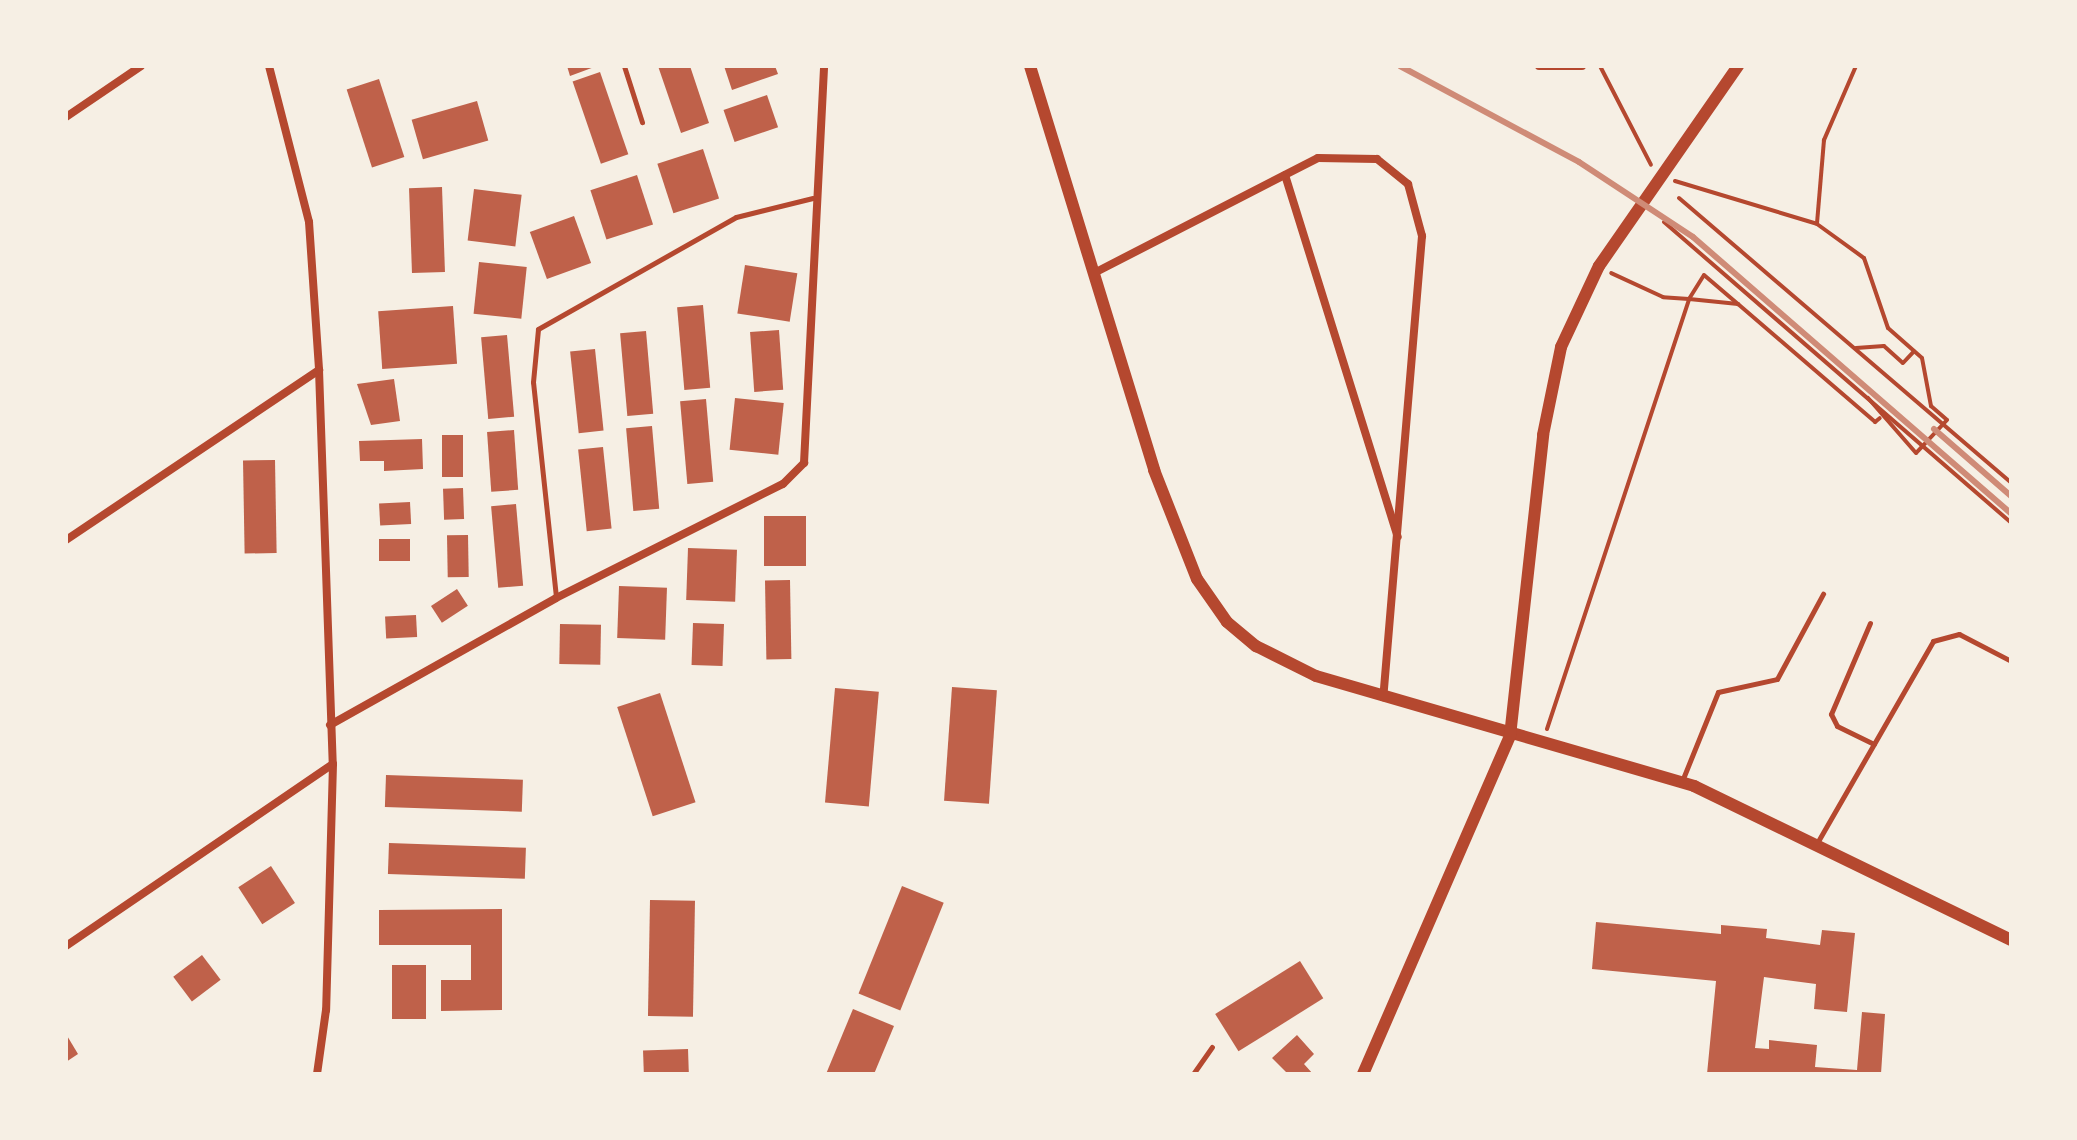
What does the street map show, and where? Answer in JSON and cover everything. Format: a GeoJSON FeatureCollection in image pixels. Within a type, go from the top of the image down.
{"type":"FeatureCollection","features":[{"type":"Feature","properties":{"kind":"street"},"geometry":{"type":"LineString","coordinates":[[66,117],[141,66]]}},
{"type":"Feature","properties":{"kind":"street"},"geometry":{"type":"LineString","coordinates":[[269,66],[305,201],[319,370],[333,764],[326,1010],[317,1074]]}},
{"type":"Feature","properties":{"kind":"street"},"geometry":{"type":"LineString","coordinates":[[330,725],[556,598],[783,484],[804,463],[813,198],[824,66]]}},
{"type":"Feature","properties":{"kind":"street"},"geometry":{"type":"LineString","coordinates":[[1030,66],[1098,271],[1154,470],[1212,604],[1256,646],[1383,698],[1681,782],[2011,940]]}},
{"type":"Feature","properties":{"kind":"street"},"geometry":{"type":"LineString","coordinates":[[1539,66],[1582,66]]}},
{"type":"Feature","properties":{"kind":"street"},"geometry":{"type":"LineString","coordinates":[[1363,1074],[1510,736],[1550,387],[1584,291],[1738,66]]}},
{"type":"Feature","properties":{"kind":"street"},"geometry":{"type":"LineString","coordinates":[[1098,271],[1318,158],[1358,154],[1395,170],[1418,202],[1422,236],[1400,544],[1383,698]]}},
{"type":"Feature","properties":{"kind":"street"},"geometry":{"type":"LineString","coordinates":[[1285,175],[1400,544]]}},
{"type":"Feature","properties":{"kind":"street"},"geometry":{"type":"LineString","coordinates":[[66,540],[319,370]]}},
{"type":"Feature","properties":{"kind":"street"},"geometry":{"type":"LineString","coordinates":[[66,946],[333,764]]}},
{"type":"Feature","properties":{"kind":"lane"},"geometry":{"type":"LineString","coordinates":[[624,66],[642,122]]}},
{"type":"Feature","properties":{"kind":"lane"},"geometry":{"type":"LineString","coordinates":[[556,598],[533,382],[538,329],[736,217],[813,198]]}},
{"type":"Feature","properties":{"kind":"lane"},"geometry":{"type":"LineString","coordinates":[[1681,782],[1718,692],[1777,679],[1823,594]]}},
{"type":"Feature","properties":{"kind":"lane"},"geometry":{"type":"LineString","coordinates":[[1870,623],[1831,714],[1837,726],[1874,744]]}},
{"type":"Feature","properties":{"kind":"lane"},"geometry":{"type":"LineString","coordinates":[[1816,844],[1933,641],[1959,634],[2011,661]]}},
{"type":"Feature","properties":{"kind":"lane"},"geometry":{"type":"LineString","coordinates":[[1193,1074],[1212,1047]]}},
{"type":"Feature","properties":{"kind":"path"},"geometry":{"type":"LineString","coordinates":[[1600,66],[1647,162]]}},
{"type":"Feature","properties":{"kind":"path"},"geometry":{"type":"LineString","coordinates":[[1817,224],[1824,140],[1856,66]]}},
{"type":"Feature","properties":{"kind":"path"},"geometry":{"type":"LineString","coordinates":[[1663,172],[1817,224],[1864,258],[1888,328],[1922,358],[1931,406],[1947,420],[1916,453],[1880,417],[1868,398]]}},
{"type":"Feature","properties":{"kind":"path"},"geometry":{"type":"LineString","coordinates":[[1679,198],[2011,483]]}},
{"type":"Feature","properties":{"kind":"path"},"geometry":{"type":"LineString","coordinates":[[1664,222],[2011,523]]}},
{"type":"Feature","properties":{"kind":"path"},"geometry":{"type":"LineString","coordinates":[[1544,745],[1689,299],[1704,275],[1875,422],[1880,417]]}},
{"type":"Feature","properties":{"kind":"path"},"geometry":{"type":"LineString","coordinates":[[1618,277],[1689,299],[1738,304]]}},
{"type":"Feature","properties":{"kind":"path"},"geometry":{"type":"LineString","coordinates":[[1856,348],[1884,346],[1903,363],[1914,351]]}},
{"type":"Feature","properties":{"kind":"building"},"geometry":{"type":"Polygon","coordinates":[[[567,66],[597,66],[570,76],[567,66]]]}},
{"type":"Feature","properties":{"kind":"building"},"geometry":{"type":"Polygon","coordinates":[[[658,66],[690,66],[709,123],[681,133],[658,66]]]}},
{"type":"Feature","properties":{"kind":"building"},"geometry":{"type":"Polygon","coordinates":[[[724,66],[775,66],[778,74],[732,90],[724,66]]]}},
{"type":"Feature","properties":{"kind":"building"},"geometry":{"type":"Polygon","coordinates":[[[600,72],[628,154],[601,164],[573,81],[600,72]]]}},
{"type":"Feature","properties":{"kind":"building"},"geometry":{"type":"Polygon","coordinates":[[[379,79],[404,157],[372,167],[347,90],[379,79]]]}},
{"type":"Feature","properties":{"kind":"building"},"geometry":{"type":"Polygon","coordinates":[[[767,95],[778,127],[735,142],[724,110],[767,95]]]}},
{"type":"Feature","properties":{"kind":"building"},"geometry":{"type":"Polygon","coordinates":[[[477,101],[488,140],[423,159],[412,120],[477,101]]]}},
{"type":"Feature","properties":{"kind":"building"},"geometry":{"type":"Polygon","coordinates":[[[703,149],[719,198],[673,213],[657,164],[703,149]]]}},
{"type":"Feature","properties":{"kind":"building"},"geometry":{"type":"Polygon","coordinates":[[[637,175],[653,224],[606,240],[590,190],[637,175]]]}},
{"type":"Feature","properties":{"kind":"building"},"geometry":{"type":"Polygon","coordinates":[[[442,187],[445,272],[412,273],[409,188],[442,187]]]}},
{"type":"Feature","properties":{"kind":"building"},"geometry":{"type":"Polygon","coordinates":[[[474,189],[522,195],[515,246],[468,241],[474,189]]]}},
{"type":"Feature","properties":{"kind":"building"},"geometry":{"type":"Polygon","coordinates":[[[574,216],[591,263],[547,279],[530,232],[574,216]]]}},
{"type":"Feature","properties":{"kind":"building"},"geometry":{"type":"Polygon","coordinates":[[[479,262],[527,267],[521,319],[474,314],[479,262]]]}},
{"type":"Feature","properties":{"kind":"building"},"geometry":{"type":"Polygon","coordinates":[[[745,265],[797,273],[790,322],[737,313],[745,265]]]}},
{"type":"Feature","properties":{"kind":"building"},"geometry":{"type":"Polygon","coordinates":[[[703,305],[710,388],[684,390],[677,307],[703,305]]]}},
{"type":"Feature","properties":{"kind":"building"},"geometry":{"type":"Polygon","coordinates":[[[453,306],[457,364],[382,369],[378,311],[453,306]]]}},
{"type":"Feature","properties":{"kind":"building"},"geometry":{"type":"Polygon","coordinates":[[[779,330],[783,390],[754,392],[750,332],[779,330]]]}},
{"type":"Feature","properties":{"kind":"building"},"geometry":{"type":"Polygon","coordinates":[[[646,331],[653,414],[627,416],[620,333],[646,331]]]}},
{"type":"Feature","properties":{"kind":"building"},"geometry":{"type":"Polygon","coordinates":[[[507,335],[514,417],[488,419],[481,337],[507,335]]]}},
{"type":"Feature","properties":{"kind":"building"},"geometry":{"type":"Polygon","coordinates":[[[595,349],[604,431],[579,433],[570,352],[595,349]]]}},
{"type":"Feature","properties":{"kind":"building"},"geometry":{"type":"Polygon","coordinates":[[[394,379],[400,421],[371,425],[357,384],[394,379]]]}},
{"type":"Feature","properties":{"kind":"building"},"geometry":{"type":"Polygon","coordinates":[[[735,398],[784,403],[778,455],[730,450],[735,398]]]}},
{"type":"Feature","properties":{"kind":"building"},"geometry":{"type":"Polygon","coordinates":[[[706,399],[713,482],[687,484],[680,401],[706,399]]]}},
{"type":"Feature","properties":{"kind":"building"},"geometry":{"type":"Polygon","coordinates":[[[652,426],[659,509],[633,511],[626,428],[652,426]]]}},
{"type":"Feature","properties":{"kind":"building"},"geometry":{"type":"Polygon","coordinates":[[[514,430],[518,490],[491,492],[487,432],[514,430]]]}},
{"type":"Feature","properties":{"kind":"building"},"geometry":{"type":"Polygon","coordinates":[[[442,435],[463,435],[463,477],[442,477],[442,435]]]}},
{"type":"Feature","properties":{"kind":"building"},"geometry":{"type":"Polygon","coordinates":[[[422,439],[423,469],[384,471],[384,461],[360,461],[359,441],[422,439]]]}},
{"type":"Feature","properties":{"kind":"building"},"geometry":{"type":"Polygon","coordinates":[[[603,447],[612,529],[587,531],[578,450],[603,447]]]}},
{"type":"Feature","properties":{"kind":"building"},"geometry":{"type":"Polygon","coordinates":[[[275,460],[277,553],[245,554],[243,461],[275,460]]]}},
{"type":"Feature","properties":{"kind":"building"},"geometry":{"type":"Polygon","coordinates":[[[463,488],[464,519],[444,520],[443,489],[463,488]]]}},
{"type":"Feature","properties":{"kind":"building"},"geometry":{"type":"Polygon","coordinates":[[[410,502],[411,524],[380,526],[379,504],[410,502]]]}},
{"type":"Feature","properties":{"kind":"building"},"geometry":{"type":"Polygon","coordinates":[[[516,504],[523,586],[498,588],[491,506],[516,504]]]}},
{"type":"Feature","properties":{"kind":"building"},"geometry":{"type":"Polygon","coordinates":[[[764,516],[806,516],[806,566],[764,566],[764,516]]]}},
{"type":"Feature","properties":{"kind":"building"},"geometry":{"type":"Polygon","coordinates":[[[447,535],[468,535],[469,577],[448,577],[447,535]]]}},
{"type":"Feature","properties":{"kind":"building"},"geometry":{"type":"Polygon","coordinates":[[[379,539],[410,539],[410,561],[379,561],[379,539]]]}},
{"type":"Feature","properties":{"kind":"building"},"geometry":{"type":"Polygon","coordinates":[[[688,548],[737,550],[735,602],[686,600],[688,548]]]}},
{"type":"Feature","properties":{"kind":"building"},"geometry":{"type":"Polygon","coordinates":[[[765,580],[790,580],[791,659],[766,659],[765,580]]]}},
{"type":"Feature","properties":{"kind":"building"},"geometry":{"type":"Polygon","coordinates":[[[619,586],[667,588],[665,640],[617,638],[619,586]]]}},
{"type":"Feature","properties":{"kind":"building"},"geometry":{"type":"Polygon","coordinates":[[[457,589],[468,606],[442,623],[431,606],[457,589]]]}},
{"type":"Feature","properties":{"kind":"building"},"geometry":{"type":"Polygon","coordinates":[[[416,615],[417,637],[386,639],[385,617],[416,615]]]}},
{"type":"Feature","properties":{"kind":"building"},"geometry":{"type":"Polygon","coordinates":[[[693,623],[724,624],[723,666],[692,665],[693,623]]]}},
{"type":"Feature","properties":{"kind":"building"},"geometry":{"type":"Polygon","coordinates":[[[560,624],[601,625],[600,665],[559,664],[560,624]]]}},
{"type":"Feature","properties":{"kind":"building"},"geometry":{"type":"Polygon","coordinates":[[[952,687],[997,690],[989,804],[944,801],[952,687]]]}},
{"type":"Feature","properties":{"kind":"building"},"geometry":{"type":"Polygon","coordinates":[[[835,688],[879,692],[869,806],[825,803],[835,688]]]}},
{"type":"Feature","properties":{"kind":"building"},"geometry":{"type":"Polygon","coordinates":[[[660,693],[696,802],[653,816],[617,707],[660,693]]]}},
{"type":"Feature","properties":{"kind":"building"},"geometry":{"type":"Polygon","coordinates":[[[386,775],[523,780],[522,812],[385,807],[386,775]]]}},
{"type":"Feature","properties":{"kind":"building"},"geometry":{"type":"Polygon","coordinates":[[[389,843],[526,848],[525,879],[388,874],[389,843]]]}},
{"type":"Feature","properties":{"kind":"building"},"geometry":{"type":"Polygon","coordinates":[[[271,866],[295,903],[262,924],[238,887],[271,866]]]}},
{"type":"Feature","properties":{"kind":"building"},"geometry":{"type":"Polygon","coordinates":[[[902,886],[944,903],[900,1010],[859,994],[902,886]]]}},
{"type":"Feature","properties":{"kind":"building"},"geometry":{"type":"Polygon","coordinates":[[[650,900],[695,901],[693,1017],[648,1016],[650,900]]]}},
{"type":"Feature","properties":{"kind":"building"},"geometry":{"type":"Polygon","coordinates":[[[502,909],[502,1010],[441,1011],[441,980],[471,980],[471,945],[379,945],[379,910],[502,909]]]}},
{"type":"Feature","properties":{"kind":"building"},"geometry":{"type":"Polygon","coordinates":[[[1596,922],[1721,934],[1721,925],[1767,929],[1766,938],[1820,945],[1822,930],[1855,933],[1847,1012],[1814,1009],[1816,984],[1764,977],[1755,1048],[1769,1049],[1769,1040],[1817,1045],[1815,1067],[1857,1070],[1862,1012],[1885,1014],[1881,1074],[1707,1074],[1716,981],[1592,969],[1596,922]]]}},
{"type":"Feature","properties":{"kind":"building"},"geometry":{"type":"Polygon","coordinates":[[[202,955],[221,980],[192,1001],[173,977],[202,955]]]}},
{"type":"Feature","properties":{"kind":"building"},"geometry":{"type":"Polygon","coordinates":[[[1300,961],[1323,998],[1239,1051],[1215,1014],[1300,961]]]}},
{"type":"Feature","properties":{"kind":"building"},"geometry":{"type":"Polygon","coordinates":[[[392,965],[426,965],[426,1019],[392,1019],[392,965]]]}},
{"type":"Feature","properties":{"kind":"building"},"geometry":{"type":"Polygon","coordinates":[[[853,1009],[894,1026],[874,1074],[826,1074],[853,1009]]]}},
{"type":"Feature","properties":{"kind":"building"},"geometry":{"type":"Polygon","coordinates":[[[66,1034],[78,1054],[66,1062],[66,1034]]]}},
{"type":"Feature","properties":{"kind":"building"},"geometry":{"type":"Polygon","coordinates":[[[1297,1035],[1314,1054],[1304,1064],[1313,1074],[1288,1074],[1272,1058],[1297,1035]]]}},
{"type":"Feature","properties":{"kind":"building"},"geometry":{"type":"Polygon","coordinates":[[[688,1049],[689,1074],[644,1074],[643,1051],[688,1049]]]}},
{"type":"Feature","properties":{"kind":"railway"},"geometry":{"type":"LineString","coordinates":[[1400,66],[1579,162],[1693,237],[2011,513]]}},
{"type":"Feature","properties":{"kind":"railway"},"geometry":{"type":"LineString","coordinates":[[1934,429],[2011,496]]}}]}
